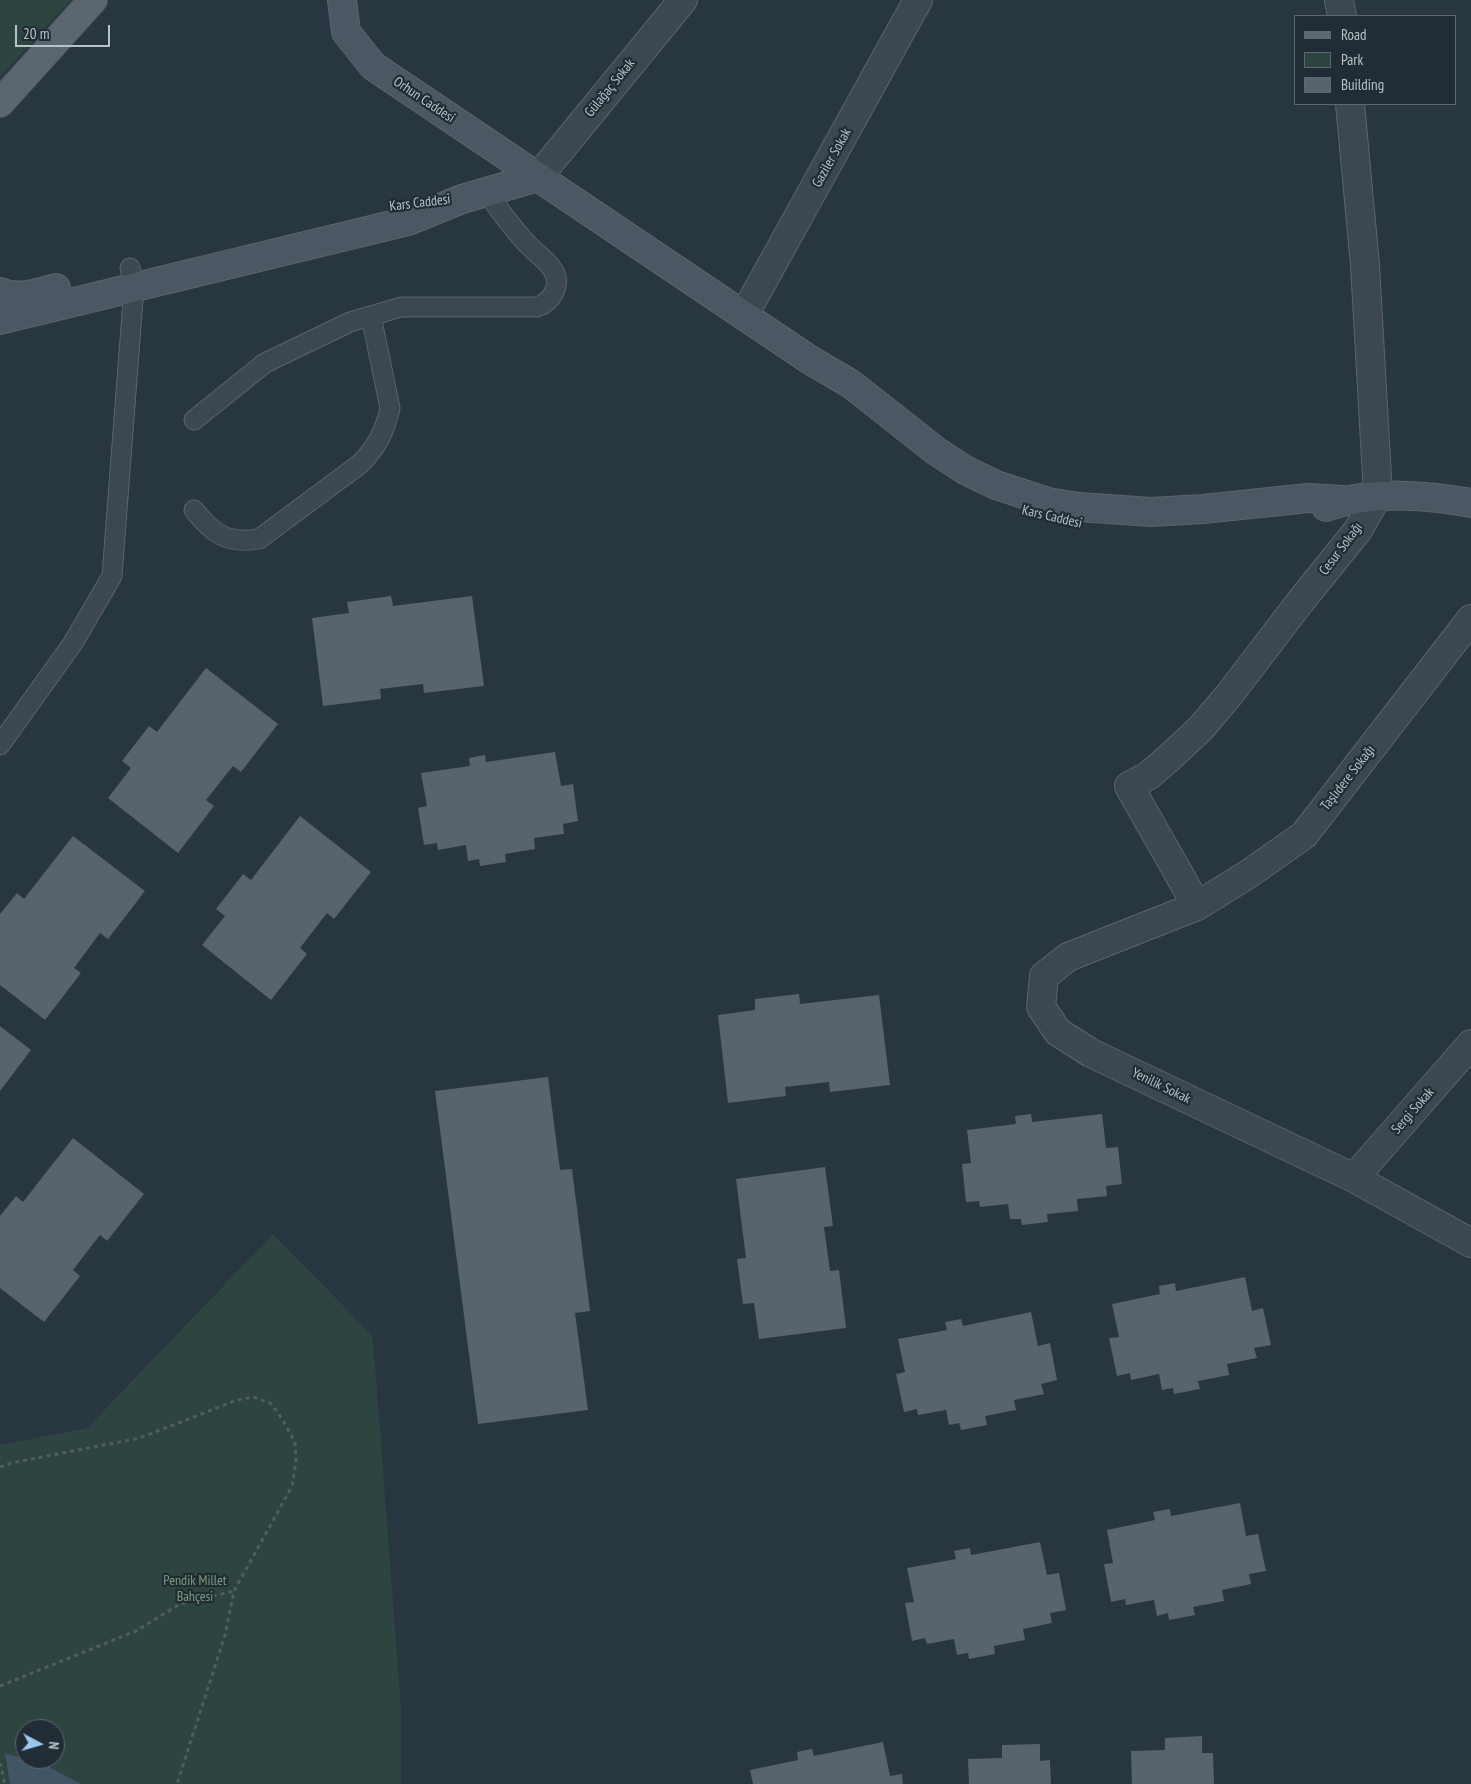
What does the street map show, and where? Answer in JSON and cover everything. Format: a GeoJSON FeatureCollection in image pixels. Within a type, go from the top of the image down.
{"type":"FeatureCollection","features":[{"type":"Feature","properties":{"kind":"main road"},"geometry":{"type":"LineString","coordinates":[[0,103],[93,0]]}},
{"type":"Feature","properties":{"kind":"street","name":"Orhun Caddesi"},"geometry":{"type":"LineString","coordinates":[[342,0],[346,32],[373,66],[538,177]]}},
{"type":"Feature","properties":{"kind":"street","name":"Gülağaç Sokak"},"geometry":{"type":"LineString","coordinates":[[538,177],[683,0]]}},
{"type":"Feature","properties":{"kind":"street","name":"Gaziler Sokak"},"geometry":{"type":"LineString","coordinates":[[744,315],[918,0]]}},
{"type":"Feature","properties":{"kind":"street"},"geometry":{"type":"LineString","coordinates":[[1339,0],[1342,15]]}},
{"type":"Feature","properties":{"kind":"street"},"geometry":{"type":"LineString","coordinates":[[1350,105],[1365,265],[1378,495]]}},
{"type":"Feature","properties":{"kind":"street","name":"Kars Caddesi"},"geometry":{"type":"LineString","coordinates":[[0,320],[132,278],[399,204],[474,195],[538,177],[810,360],[842,398],[932,468],[981,496],[1018,510],[1048,519],[1084,525],[1146,529],[1254,521],[1309,513],[1343,500],[1378,495],[1431,497],[1471,503]]}},
{"type":"Feature","properties":{"kind":"street","name":"Kars Caddesi"},"geometry":{"type":"LineString","coordinates":[[0,292],[27,296],[132,278]]}},
{"type":"Feature","properties":{"kind":"street","name":"Cesur Sokağı"},"geometry":{"type":"LineString","coordinates":[[1197,906],[1129,786],[1148,776],[1201,728],[1358,530],[1378,495]]}},
{"type":"Feature","properties":{"kind":"street","name":"Taşlıdere Sokağı"},"geometry":{"type":"LineString","coordinates":[[1197,906],[1304,836],[1471,619]]}},
{"type":"Feature","properties":{"kind":"street","name":"Yenilik Sokak"},"geometry":{"type":"LineString","coordinates":[[1197,906],[1068,957],[1044,976],[1041,1006],[1058,1032],[1091,1053],[1354,1178],[1471,1244]]}},
{"type":"Feature","properties":{"kind":"street","name":"Sergi Sokak"},"geometry":{"type":"LineString","coordinates":[[1354,1178],[1471,1044]]}},
{"type":"Feature","properties":{"kind":"lane"},"geometry":{"type":"LineString","coordinates":[[194,420],[265,363],[350,322],[401,307],[537,307],[545,304],[555,291],[556,281],[553,271],[522,239],[474,195]]}},
{"type":"Feature","properties":{"kind":"lane"},"geometry":{"type":"LineString","coordinates":[[0,745],[73,643],[112,576],[132,278]]}},
{"type":"Feature","properties":{"kind":"lane"},"geometry":{"type":"LineString","coordinates":[[194,510],[208,527],[220,536],[246,541],[259,539],[360,464],[372,452],[382,437],[390,408],[371,316]]}},
{"type":"Feature","properties":{"kind":"path"},"geometry":{"type":"LineString","coordinates":[[0,1467],[11,1463],[140,1438],[237,1400],[253,1397],[270,1403],[279,1414],[295,1442],[296,1461],[292,1486],[234,1591],[225,1635],[177,1784]]}},
{"type":"Feature","properties":{"kind":"path"},"geometry":{"type":"LineString","coordinates":[[0,1686],[136,1631],[180,1604],[234,1591]]}},
{"type":"Feature","properties":{"kind":"path"},"geometry":{"type":"LineString","coordinates":[[0,1763],[5,1784]]}},
{"type":"Feature","properties":{"kind":"green space"},"geometry":{"type":"Polygon","coordinates":[[[0,0],[71,0],[0,77],[0,0]]]}},
{"type":"Feature","properties":{"kind":"green space","name":"Pendik Millet Bahçesi"},"geometry":{"type":"Polygon","coordinates":[[[273,1234],[372,1335],[401,1708],[401,1784],[0,1784],[0,1445],[87,1428],[273,1234]]]}},
{"type":"Feature","properties":{"kind":"water"},"geometry":{"type":"Polygon","coordinates":[[[5,1753],[15,1756],[15,1769],[53,1769],[81,1784],[10,1784],[5,1753]]]}},
{"type":"Feature","properties":{"kind":"building"},"geometry":{"type":"Polygon","coordinates":[[[391,596],[393,606],[472,596],[484,686],[424,693],[423,684],[380,689],[381,699],[323,706],[312,618],[349,613],[347,602],[391,596]]]}},
{"type":"Feature","properties":{"kind":"building"},"geometry":{"type":"Polygon","coordinates":[[[206,668],[278,724],[241,772],[233,766],[206,800],[214,806],[178,853],[108,798],[131,768],[122,761],[149,726],[157,732],[206,668]]]}},
{"type":"Feature","properties":{"kind":"building"},"geometry":{"type":"Polygon","coordinates":[[[555,752],[561,786],[573,784],[578,821],[563,824],[564,834],[534,838],[535,849],[505,854],[506,862],[480,866],[479,859],[468,861],[466,845],[438,850],[437,843],[424,845],[418,808],[427,806],[421,773],[470,766],[469,758],[485,755],[486,762],[555,752]]]}},
{"type":"Feature","properties":{"kind":"building"},"geometry":{"type":"Polygon","coordinates":[[[300,816],[371,872],[334,919],[327,913],[300,948],[307,954],[271,1000],[202,945],[225,916],[216,909],[243,874],[251,880],[300,816]]]}},
{"type":"Feature","properties":{"kind":"building"},"geometry":{"type":"Polygon","coordinates":[[[73,836],[145,891],[108,939],[100,933],[74,968],[81,973],[45,1020],[0,985],[0,914],[17,893],[24,899],[73,836]]]}},
{"type":"Feature","properties":{"kind":"building"},"geometry":{"type":"Polygon","coordinates":[[[799,994],[800,1004],[879,995],[890,1085],[830,1092],[829,1082],[785,1087],[786,1096],[728,1103],[718,1015],[755,1010],[755,999],[799,994]]]}},
{"type":"Feature","properties":{"kind":"building"},"geometry":{"type":"Polygon","coordinates":[[[0,1026],[31,1050],[0,1091],[0,1026]]]}},
{"type":"Feature","properties":{"kind":"building"},"geometry":{"type":"Polygon","coordinates":[[[548,1077],[560,1170],[572,1169],[590,1311],[575,1313],[588,1410],[478,1424],[435,1091],[548,1077]]]}},
{"type":"Feature","properties":{"kind":"building"},"geometry":{"type":"Polygon","coordinates":[[[1031,1114],[1032,1122],[1102,1114],[1106,1148],[1118,1147],[1122,1184],[1106,1186],[1107,1196],[1077,1199],[1078,1211],[1047,1214],[1048,1222],[1022,1225],[1021,1219],[1010,1219],[1008,1204],[980,1207],[979,1201],[966,1202],[962,1164],[971,1163],[967,1130],[1016,1124],[1015,1116],[1031,1114]]]}},
{"type":"Feature","properties":{"kind":"building"},"geometry":{"type":"Polygon","coordinates":[[[73,1138],[144,1194],[107,1241],[100,1235],[73,1270],[80,1276],[44,1322],[0,1288],[0,1216],[16,1196],[23,1202],[73,1138]]]}},
{"type":"Feature","properties":{"kind":"building"},"geometry":{"type":"Polygon","coordinates":[[[825,1167],[833,1226],[824,1227],[830,1271],[839,1270],[846,1328],[759,1339],[754,1303],[743,1304],[737,1259],[746,1258],[736,1179],[825,1167]]]}},
{"type":"Feature","properties":{"kind":"building"},"geometry":{"type":"Polygon","coordinates":[[[1245,1277],[1252,1311],[1263,1308],[1271,1345],[1254,1348],[1257,1358],[1227,1364],[1229,1375],[1198,1381],[1200,1389],[1174,1394],[1173,1388],[1162,1390],[1159,1374],[1131,1380],[1130,1373],[1117,1376],[1109,1338],[1119,1337],[1112,1304],[1160,1294],[1159,1286],[1175,1283],[1176,1291],[1245,1277]]]}},
{"type":"Feature","properties":{"kind":"building"},"geometry":{"type":"Polygon","coordinates":[[[1031,1312],[1038,1346],[1050,1343],[1057,1380],[1041,1384],[1044,1394],[1014,1400],[1016,1410],[985,1416],[987,1425],[961,1430],[959,1423],[949,1425],[946,1410],[918,1415],[917,1409],[904,1412],[896,1374],[905,1372],[898,1339],[947,1330],[945,1322],[961,1319],[963,1326],[1031,1312]]]}},
{"type":"Feature","properties":{"kind":"building"},"geometry":{"type":"Polygon","coordinates":[[[1240,1503],[1246,1536],[1258,1534],[1266,1571],[1249,1574],[1251,1584],[1222,1590],[1224,1601],[1193,1607],[1195,1615],[1169,1620],[1168,1613],[1157,1616],[1154,1600],[1126,1605],[1125,1599],[1111,1602],[1104,1564],[1113,1563],[1107,1530],[1155,1520],[1153,1512],[1170,1509],[1171,1516],[1240,1503]]]}},
{"type":"Feature","properties":{"kind":"building"},"geometry":{"type":"Polygon","coordinates":[[[1040,1542],[1047,1575],[1059,1573],[1066,1610],[1050,1613],[1052,1623],[1023,1629],[1025,1640],[994,1646],[995,1654],[969,1659],[968,1653],[957,1655],[954,1639],[927,1644],[925,1638],[912,1641],[905,1603],[914,1602],[907,1568],[956,1559],[954,1551],[970,1548],[971,1555],[1040,1542]]]}},
{"type":"Feature","properties":{"kind":"building"},"geometry":{"type":"Polygon","coordinates":[[[1202,1736],[1202,1753],[1213,1753],[1214,1784],[1132,1784],[1131,1751],[1165,1750],[1165,1738],[1202,1736]]]}},
{"type":"Feature","properties":{"kind":"building"},"geometry":{"type":"Polygon","coordinates":[[[883,1742],[890,1776],[902,1774],[903,1784],[753,1784],[750,1770],[798,1760],[797,1752],[812,1749],[814,1756],[883,1742]]]}},
{"type":"Feature","properties":{"kind":"building"},"geometry":{"type":"Polygon","coordinates":[[[1040,1744],[1040,1761],[1050,1760],[1051,1784],[969,1784],[968,1759],[1002,1758],[1002,1745],[1040,1744]]]}}]}
